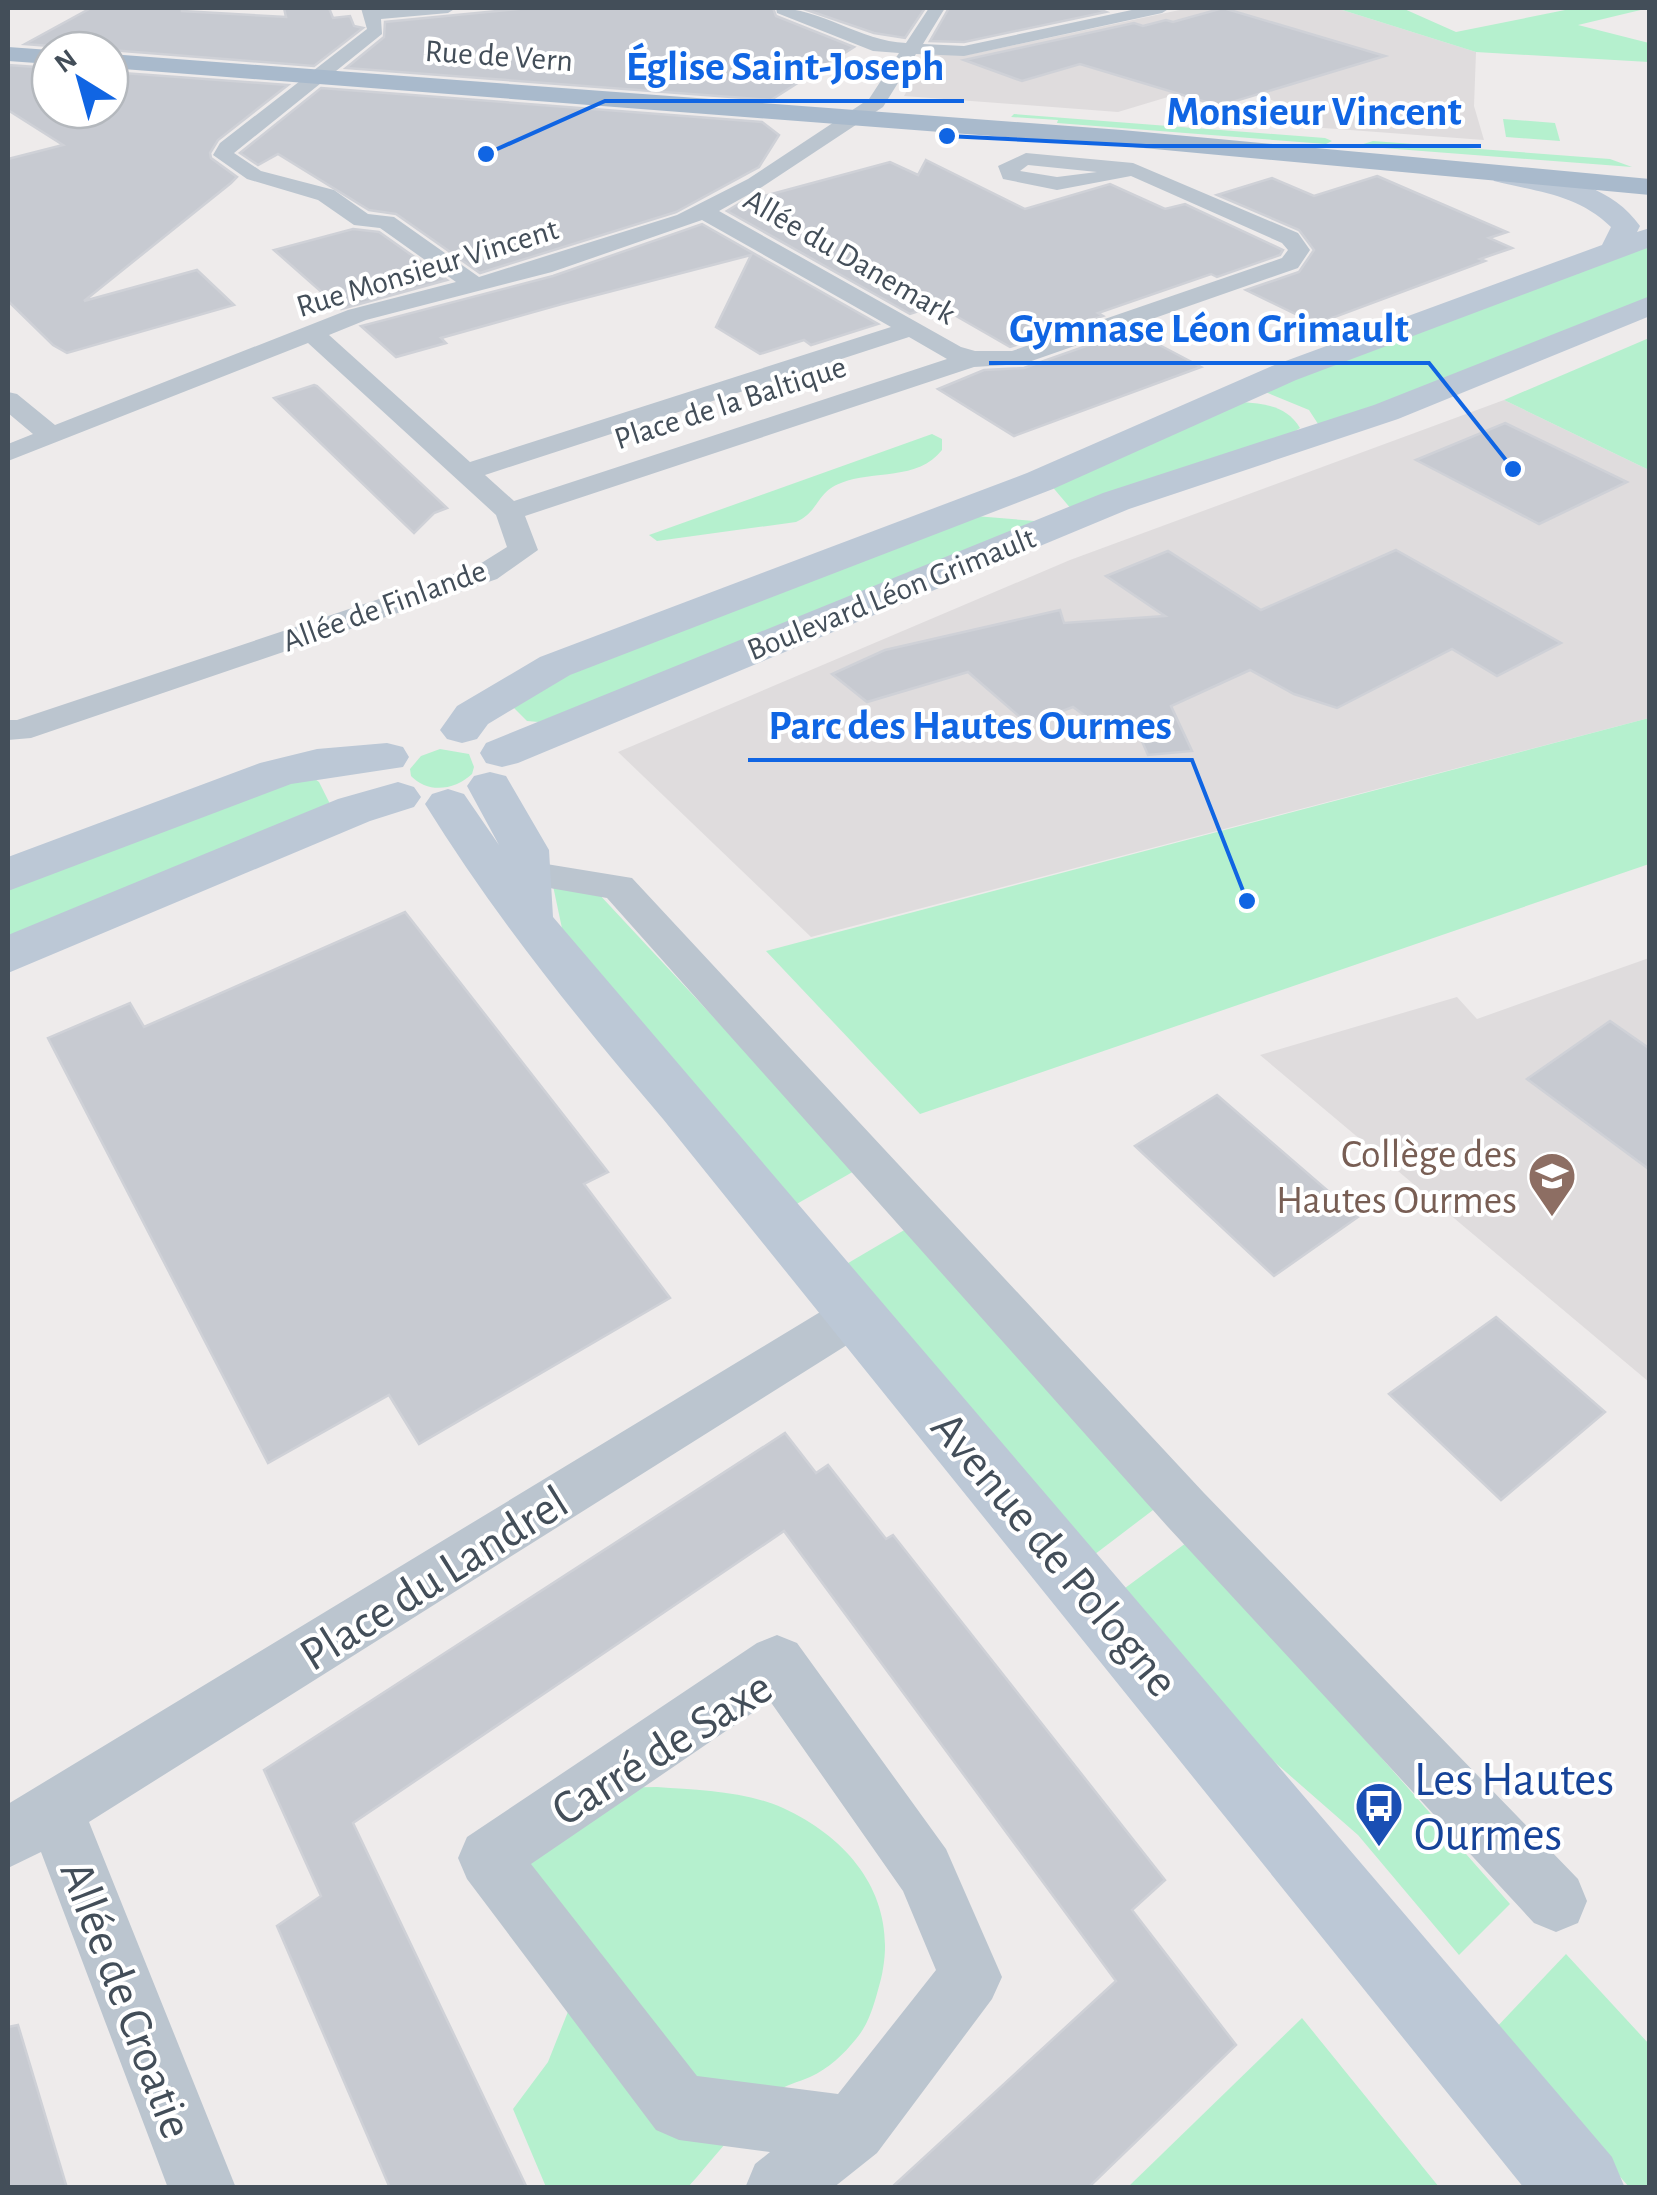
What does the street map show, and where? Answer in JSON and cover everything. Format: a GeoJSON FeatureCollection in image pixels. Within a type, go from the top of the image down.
{"type":"FeatureCollection","features":[{"type":"Feature","properties":{"kind":"main road","name":"Rue de Vern"},"geometry":{"type":"LineString","coordinates":[[130,62],[1650,174]]}},
{"type":"Feature","properties":{"kind":"main road","name":"Rue de Vern"},"geometry":{"type":"LineString","coordinates":[[1122,138],[1650,187]]}},
{"type":"Feature","properties":{"kind":"main road"},"geometry":{"type":"LineString","coordinates":[[1504,175],[1576,189],[1600,200],[1626,226],[1612,252]]}},
{"type":"Feature","properties":{"kind":"main road","name":"Boulevard Léon Grimault"},"geometry":{"type":"LineString","coordinates":[[462,730],[472,715],[555,666],[1040,481],[1216,401],[1650,238]]}},
{"type":"Feature","properties":{"kind":"main road","name":"Boulevard Léon Grimault"},"geometry":{"type":"LineString","coordinates":[[480,781],[1082,515],[1386,412],[1650,305]]}},
{"type":"Feature","properties":{"kind":"main road","name":"Boulevard Léon Grimault"},"geometry":{"type":"LineString","coordinates":[[1216,401],[1247,396],[1296,408],[1307,417],[1310,426],[1284,444]]}},
{"type":"Feature","properties":{"kind":"main road"},"geometry":{"type":"LineString","coordinates":[[8,875],[276,773],[317,764],[392,777],[429,805],[480,781],[488,737],[462,730],[418,735],[392,777],[354,810],[8,954]]}},
{"type":"Feature","properties":{"kind":"main road","name":"Avenue de Pologne"},"geometry":{"type":"LineString","coordinates":[[480,781],[502,890],[528,898],[555,960],[683,1104],[1581,2188]]}},
{"type":"Feature","properties":{"kind":"street"},"geometry":{"type":"LineString","coordinates":[[448,8],[372,11],[376,30],[227,147],[223,155],[254,175],[326,195],[362,220],[386,222],[474,284]]}},
{"type":"Feature","properties":{"kind":"street","name":"Rue Monsieur Vincent"},"geometry":{"type":"LineString","coordinates":[[8,453],[357,315],[544,267],[685,220],[755,183],[879,100],[936,8]]}},
{"type":"Feature","properties":{"kind":"street"},"geometry":{"type":"LineString","coordinates":[[783,9],[879,48],[964,51],[1162,8]]}},
{"type":"Feature","properties":{"kind":"street","name":"Allée du Danemark"},"geometry":{"type":"LineString","coordinates":[[699,212],[720,218],[972,359],[1014,359],[1290,263],[1299,250],[1290,238],[1134,169],[1026,159],[1008,166],[1010,175],[1041,186],[1079,183],[1134,169]]}},
{"type":"Feature","properties":{"kind":"street","name":"Place de la Baltique"},"geometry":{"type":"LineString","coordinates":[[465,473],[912,328]]}},
{"type":"Feature","properties":{"kind":"street","name":"Allée de Finlande"},"geometry":{"type":"LineString","coordinates":[[8,730],[19,731],[486,572],[523,550],[509,512],[312,333]]}},
{"type":"Feature","properties":{"kind":"street","name":"Place de la Baltique"},"geometry":{"type":"LineString","coordinates":[[509,512],[972,359]]}},
{"type":"Feature","properties":{"kind":"street"},"geometry":{"type":"LineString","coordinates":[[8,400],[52,436]]}},
{"type":"Feature","properties":{"kind":"street"},"geometry":{"type":"LineString","coordinates":[[528,898],[618,886],[1186,1510],[1556,1901]]}},
{"type":"Feature","properties":{"kind":"street","name":"Place du Landrel"},"geometry":{"type":"LineString","coordinates":[[31,1825],[858,1314]]}},
{"type":"Feature","properties":{"kind":"street","name":"Carré de Saxe"},"geometry":{"type":"LineString","coordinates":[[780,2188],[853,2128],[970,1977],[924,1870],[777,1663],[488,1858],[679,2107],[853,2128]]}},
{"type":"Feature","properties":{"kind":"street","name":"Allée de Croatie"},"geometry":{"type":"LineString","coordinates":[[31,1825],[202,2188]]}},
{"type":"Feature","properties":{"kind":"shaded area"},"geometry":{"type":"Polygon","coordinates":[[[1189,8],[1336,8],[1476,52],[1474,106],[1484,140],[1269,124],[1301,111],[1221,81],[1118,112],[904,96],[927,55],[967,55],[1189,8]]]}},
{"type":"Feature","properties":{"kind":"shaded area"},"geometry":{"type":"Polygon","coordinates":[[[1504,400],[1649,470],[1649,718],[811,937],[618,752],[1070,560],[1504,400]]]}},
{"type":"Feature","properties":{"kind":"shaded area","name":"Collège des Hautes Ourmes"},"geometry":{"type":"Polygon","coordinates":[[[1649,958],[1649,1382],[1260,1055],[1457,997],[1477,1019],[1649,958]]]}},
{"type":"Feature","properties":{"kind":"green space"},"geometry":{"type":"Polygon","coordinates":[[[1336,8],[1402,8],[1456,32],[1575,8],[1649,8],[1578,25],[1649,43],[1649,62],[1476,52],[1336,8]]]}},
{"type":"Feature","properties":{"kind":"green space"},"geometry":{"type":"Polygon","coordinates":[[[1014,114],[1332,141],[1326,144],[1057,123],[1058,120],[1011,117],[1014,114]]]}},
{"type":"Feature","properties":{"kind":"green space"},"geometry":{"type":"Polygon","coordinates":[[[1503,119],[1555,123],[1560,141],[1506,137],[1503,119]]]}},
{"type":"Feature","properties":{"kind":"green space"},"geometry":{"type":"Polygon","coordinates":[[[1373,141],[1610,159],[1632,167],[1357,146],[1373,141]]]}},
{"type":"Feature","properties":{"kind":"green space"},"geometry":{"type":"Polygon","coordinates":[[[1649,241],[1649,299],[1320,427],[1309,410],[1263,391],[1649,241]]]}},
{"type":"Feature","properties":{"kind":"green space"},"geometry":{"type":"Polygon","coordinates":[[[1649,338],[1649,470],[1504,400],[1649,338]]]}},
{"type":"Feature","properties":{"kind":"green space"},"geometry":{"type":"Polygon","coordinates":[[[1242,402],[1282,411],[1300,428],[1276,443],[1072,510],[1050,484],[1242,402]]]}},
{"type":"Feature","properties":{"kind":"green space"},"geometry":{"type":"Polygon","coordinates":[[[932,434],[942,439],[942,450],[932,460],[908,471],[841,483],[827,491],[810,513],[796,522],[657,541],[649,535],[932,434]]]}},
{"type":"Feature","properties":{"kind":"green space"},"geometry":{"type":"Polygon","coordinates":[[[975,516],[1047,522],[539,722],[527,721],[509,703],[527,687],[975,516]]]}},
{"type":"Feature","properties":{"kind":"green space"},"geometry":{"type":"Polygon","coordinates":[[[1649,718],[1649,864],[920,1114],[766,951],[1649,718]]]}},
{"type":"Feature","properties":{"kind":"green space"},"geometry":{"type":"Polygon","coordinates":[[[440,749],[469,754],[474,767],[472,774],[458,784],[442,788],[425,786],[411,776],[410,769],[421,756],[440,749]]]}},
{"type":"Feature","properties":{"kind":"green space"},"geometry":{"type":"Polygon","coordinates":[[[312,777],[319,782],[331,806],[8,938],[8,890],[220,802],[312,777]]]}},
{"type":"Feature","properties":{"kind":"green space"},"geometry":{"type":"Polygon","coordinates":[[[552,881],[597,892],[856,1170],[788,1209],[567,952],[552,881]]]}},
{"type":"Feature","properties":{"kind":"green space"},"geometry":{"type":"Polygon","coordinates":[[[906,1229],[1157,1507],[1086,1561],[838,1269],[906,1229]]]}},
{"type":"Feature","properties":{"kind":"green space"},"geometry":{"type":"Polygon","coordinates":[[[1190,1540],[1510,1904],[1459,1955],[1358,1835],[1223,1717],[1117,1594],[1190,1540]]]}},
{"type":"Feature","properties":{"kind":"green space"},"geometry":{"type":"Polygon","coordinates":[[[598,1788],[721,1792],[768,1802],[810,1823],[833,1840],[853,1860],[879,1906],[884,1960],[878,1990],[867,2022],[846,2050],[817,2074],[776,2092],[688,2187],[546,2187],[513,2109],[548,2062],[575,1994],[531,1888],[531,1855],[598,1788]]]}},
{"type":"Feature","properties":{"kind":"green space"},"geometry":{"type":"Polygon","coordinates":[[[1566,1954],[1649,2044],[1649,2187],[1629,2187],[1493,2031],[1566,1954]]]}},
{"type":"Feature","properties":{"kind":"green space"},"geometry":{"type":"Polygon","coordinates":[[[1302,2018],[1439,2187],[1128,2187],[1302,2018]]]}},
{"type":"Feature","properties":{"kind":"building"},"geometry":{"type":"Polygon","coordinates":[[[91,8],[182,8],[286,17],[284,8],[329,8],[333,18],[350,16],[354,26],[363,28],[314,66],[130,52],[130,30],[51,30],[91,8]]]}},
{"type":"Feature","properties":{"kind":"building"},"geometry":{"type":"Polygon","coordinates":[[[529,8],[773,8],[776,16],[854,47],[771,100],[346,68],[384,37],[385,22],[529,8]]]}},
{"type":"Feature","properties":{"kind":"building"},"geometry":{"type":"Polygon","coordinates":[[[801,8],[925,8],[905,38],[874,33],[801,8]]]}},
{"type":"Feature","properties":{"kind":"building"},"geometry":{"type":"Polygon","coordinates":[[[949,8],[1096,8],[1106,12],[964,42],[930,41],[949,8]]]}},
{"type":"Feature","properties":{"kind":"building"},"geometry":{"type":"Polygon","coordinates":[[[1223,8],[1385,56],[1219,106],[1080,64],[1022,81],[964,60],[1134,23],[1143,26],[1173,22],[1223,8]]]}},
{"type":"Feature","properties":{"kind":"building"},"geometry":{"type":"Polygon","coordinates":[[[8,65],[30,67],[30,124],[8,110],[8,65]]]}},
{"type":"Feature","properties":{"kind":"building"},"geometry":{"type":"Polygon","coordinates":[[[130,73],[288,85],[218,140],[210,153],[211,158],[237,177],[84,301],[197,270],[234,305],[67,353],[53,345],[8,301],[8,159],[63,145],[39,130],[130,130],[130,73]]]}},
{"type":"Feature","properties":{"kind":"building"},"geometry":{"type":"Polygon","coordinates":[[[321,88],[762,122],[779,135],[759,167],[676,212],[480,273],[396,214],[369,210],[278,154],[258,165],[240,153],[321,88]]]}},
{"type":"Feature","properties":{"kind":"building"},"geometry":{"type":"Polygon","coordinates":[[[926,160],[1025,209],[1110,184],[1165,209],[1185,204],[1283,250],[1280,255],[1217,277],[1211,274],[1010,347],[937,305],[910,314],[727,211],[742,202],[890,162],[918,175],[926,160]]]}},
{"type":"Feature","properties":{"kind":"building"},"geometry":{"type":"Polygon","coordinates":[[[1377,176],[1507,232],[1489,238],[1512,248],[1316,324],[1246,290],[1299,272],[1314,250],[1299,230],[1217,195],[1272,178],[1314,196],[1377,176]]]}},
{"type":"Feature","properties":{"kind":"building"},"geometry":{"type":"Polygon","coordinates":[[[702,224],[878,324],[811,345],[804,340],[760,354],[716,327],[751,255],[441,338],[446,343],[396,357],[361,326],[553,276],[702,224]]]}},
{"type":"Feature","properties":{"kind":"building"},"geometry":{"type":"Polygon","coordinates":[[[353,229],[379,232],[447,280],[341,309],[274,250],[353,229]]]}},
{"type":"Feature","properties":{"kind":"building"},"geometry":{"type":"Polygon","coordinates":[[[1131,330],[1201,367],[1014,436],[938,389],[984,370],[1024,368],[1131,330]]]}},
{"type":"Feature","properties":{"kind":"building"},"geometry":{"type":"Polygon","coordinates":[[[314,385],[447,508],[434,513],[414,533],[274,398],[314,385]]]}},
{"type":"Feature","properties":{"kind":"building"},"geometry":{"type":"Polygon","coordinates":[[[1505,423],[1627,482],[1539,524],[1416,460],[1505,423]]]}},
{"type":"Feature","properties":{"kind":"building"},"geometry":{"type":"Polygon","coordinates":[[[1396,550],[1561,643],[1497,676],[1452,649],[1337,708],[1294,694],[1250,670],[1171,706],[1192,751],[1148,755],[1134,723],[1099,726],[1073,707],[1028,724],[968,672],[867,702],[832,674],[885,650],[1060,610],[1064,623],[1165,616],[1106,576],[1168,551],[1261,610],[1396,550]]]}},
{"type":"Feature","properties":{"kind":"building"},"geometry":{"type":"Polygon","coordinates":[[[405,912],[608,1172],[584,1184],[670,1298],[419,1444],[389,1395],[268,1463],[48,1038],[130,1003],[144,1027],[405,912]]]}},
{"type":"Feature","properties":{"kind":"building"},"geometry":{"type":"Polygon","coordinates":[[[1610,1021],[1650,1049],[1650,1170],[1527,1079],[1610,1021]]]}},
{"type":"Feature","properties":{"kind":"building"},"geometry":{"type":"Polygon","coordinates":[[[1217,1095],[1358,1217],[1274,1276],[1135,1146],[1217,1095]]]}},
{"type":"Feature","properties":{"kind":"building"},"geometry":{"type":"Polygon","coordinates":[[[1496,1317],[1605,1412],[1501,1500],[1389,1394],[1496,1317]]]}},
{"type":"Feature","properties":{"kind":"building"},"geometry":{"type":"Polygon","coordinates":[[[785,1433],[816,1473],[828,1465],[886,1539],[893,1535],[1165,1880],[1132,1910],[1236,2045],[1088,2188],[891,2188],[1116,1981],[784,1531],[353,1823],[527,2188],[390,2188],[277,1926],[321,1896],[264,1770],[785,1433]]]}},
{"type":"Feature","properties":{"kind":"building"},"geometry":{"type":"Polygon","coordinates":[[[18,2025],[67,2188],[8,2188],[8,2027],[18,2025]]]}},
{"type":"Feature","properties":{"kind":"place","name":"Monsieur Vincent"},"geometry":{"type":"Point","coordinates":[947,136]}},
{"type":"Feature","properties":{"kind":"place","name":"Église Saint-Joseph"},"geometry":{"type":"Point","coordinates":[486,154]}},
{"type":"Feature","properties":{"kind":"place","name":"Gymnase Léon Grimault"},"geometry":{"type":"Point","coordinates":[1513,469]}},
{"type":"Feature","properties":{"kind":"place","name":"Parc des Hautes Ourmes"},"geometry":{"type":"Point","coordinates":[1247,901]}},
{"type":"Feature","properties":{"kind":"place","name":"Collège des Hautes Ourmes"},"geometry":{"type":"Point","coordinates":[1552,1218]}},
{"type":"Feature","properties":{"kind":"place","name":"Les Hautes Ourmes"},"geometry":{"type":"Point","coordinates":[1379,1848]}}]}
